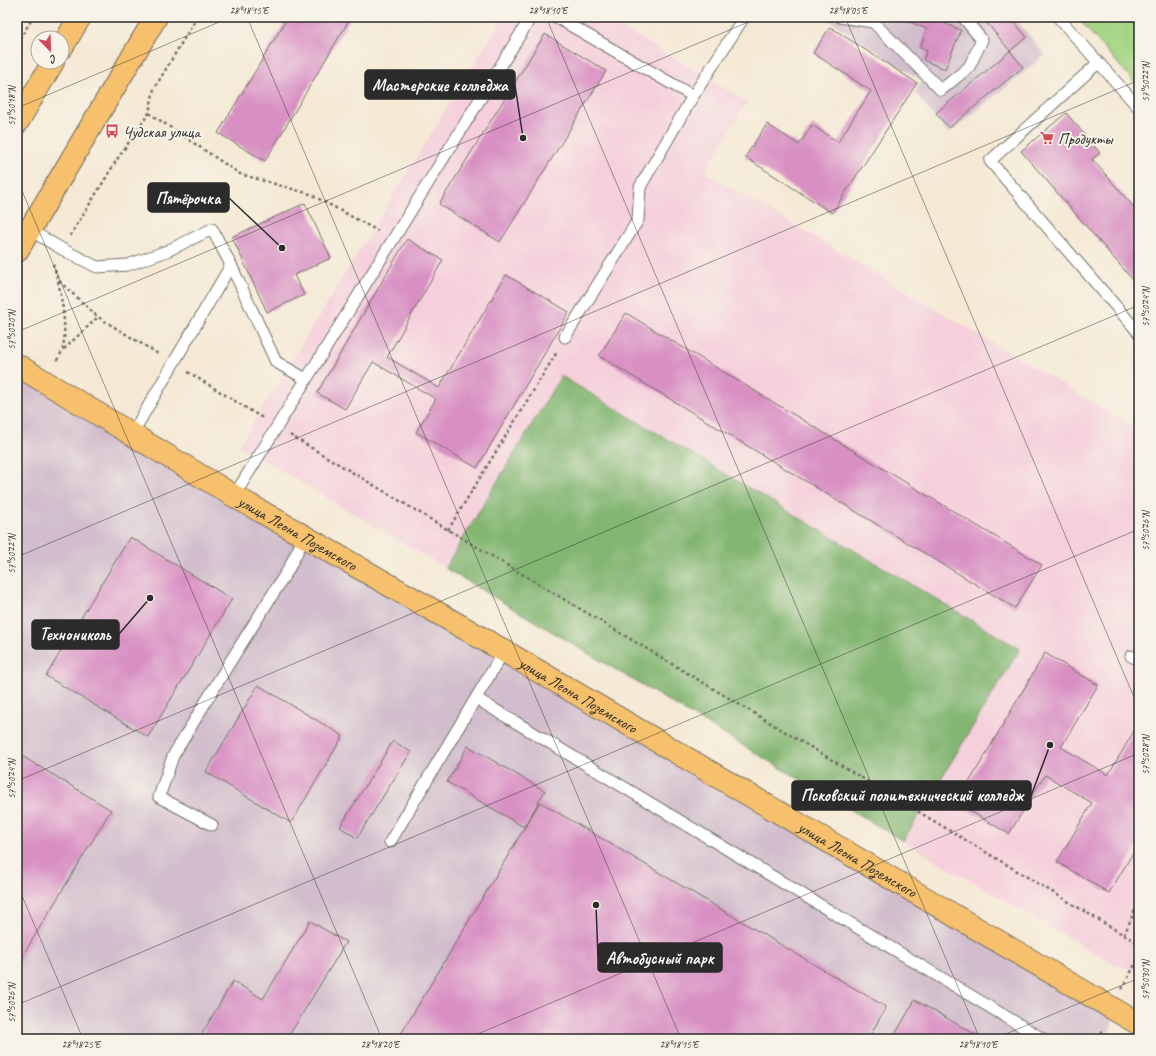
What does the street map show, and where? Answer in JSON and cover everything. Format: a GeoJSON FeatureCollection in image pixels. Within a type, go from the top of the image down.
{"type":"FeatureCollection","features":[{"type":"Feature","properties":{"kind":"highway"},"geometry":{"type":"LineString","coordinates":[[70,34],[80,17]]}},
{"type":"Feature","properties":{"kind":"highway"},"geometry":{"type":"LineString","coordinates":[[17,250],[156,17]]}},
{"type":"Feature","properties":{"kind":"highway"},"geometry":{"type":"LineString","coordinates":[[17,122],[48,70]]}},
{"type":"Feature","properties":{"kind":"highway","name":"улица Леона Поземского"},"geometry":{"type":"LineString","coordinates":[[17,365],[234,496],[504,651],[1139,1024]]}},
{"type":"Feature","properties":{"kind":"lane"},"geometry":{"type":"LineString","coordinates":[[234,496],[531,17]]}},
{"type":"Feature","properties":{"kind":"lane"},"geometry":{"type":"LineString","coordinates":[[556,17],[693,96]]}},
{"type":"Feature","properties":{"kind":"lane"},"geometry":{"type":"LineString","coordinates":[[565,337],[638,220],[640,186],[693,96],[744,17]]}},
{"type":"Feature","properties":{"kind":"lane"},"geometry":{"type":"LineString","coordinates":[[840,17],[871,19],[941,90],[969,67],[982,40],[963,17]]}},
{"type":"Feature","properties":{"kind":"lane"},"geometry":{"type":"LineString","coordinates":[[1058,17],[1139,108]]}},
{"type":"Feature","properties":{"kind":"lane"},"geometry":{"type":"LineString","coordinates":[[1098,63],[990,161],[1139,333]]}},
{"type":"Feature","properties":{"kind":"lane"},"geometry":{"type":"LineString","coordinates":[[30,230],[62,250],[97,267],[128,265],[167,251],[212,229],[276,362],[306,379]]}},
{"type":"Feature","properties":{"kind":"lane"},"geometry":{"type":"LineString","coordinates":[[132,434],[231,266]]}},
{"type":"Feature","properties":{"kind":"lane"},"geometry":{"type":"LineString","coordinates":[[212,825],[159,797],[173,756],[288,570],[305,536]]}},
{"type":"Feature","properties":{"kind":"lane"},"geometry":{"type":"LineString","coordinates":[[390,842],[477,699],[504,651]]}},
{"type":"Feature","properties":{"kind":"lane"},"geometry":{"type":"LineString","coordinates":[[477,699],[1043,1039]]}},
{"type":"Feature","properties":{"kind":"path"},"geometry":{"type":"LineString","coordinates":[[17,44],[33,17]]}},
{"type":"Feature","properties":{"kind":"path"},"geometry":{"type":"LineString","coordinates":[[63,350],[63,321],[59,281],[53,263],[118,158],[149,113],[154,89],[197,17]]}},
{"type":"Feature","properties":{"kind":"path"},"geometry":{"type":"LineString","coordinates":[[149,113],[240,174],[310,194],[392,240]]}},
{"type":"Feature","properties":{"kind":"path"},"geometry":{"type":"LineString","coordinates":[[59,281],[98,317],[277,427],[1139,944]]}},
{"type":"Feature","properties":{"kind":"path"},"geometry":{"type":"LineString","coordinates":[[43,381],[63,350],[98,317]]}},
{"type":"Feature","properties":{"kind":"path"},"geometry":{"type":"LineString","coordinates":[[448,530],[565,337]]}},
{"type":"Feature","properties":{"kind":"path"},"geometry":{"type":"LineString","coordinates":[[1124,935],[1139,901]]}},
{"type":"Feature","properties":{"kind":"shaded area"},"geometry":{"type":"Polygon","coordinates":[[[503,17],[605,17],[747,102],[705,172],[1139,430],[1139,971],[1113,964],[903,841],[1019,649],[562,376],[445,568],[239,446],[503,17]]]}},
{"type":"Feature","properties":{"kind":"shaded area"},"geometry":{"type":"Polygon","coordinates":[[[824,17],[1014,17],[1045,55],[948,134],[915,93],[922,81],[824,17]]]}},
{"type":"Feature","properties":{"kind":"shaded area"},"geometry":{"type":"Polygon","coordinates":[[[17,372],[1114,1016],[1108,1039],[17,1039],[17,372]]]}},
{"type":"Feature","properties":{"kind":"green space"},"geometry":{"type":"Polygon","coordinates":[[[1076,17],[1139,17],[1139,87],[1081,22],[1076,17]]]}},
{"type":"Feature","properties":{"kind":"green space"},"geometry":{"type":"Polygon","coordinates":[[[561,376],[1020,649],[903,841],[445,568],[561,376]]]}},
{"type":"Feature","properties":{"kind":"building"},"geometry":{"type":"Polygon","coordinates":[[[288,17],[351,17],[265,161],[218,133],[288,17]]]}},
{"type":"Feature","properties":{"kind":"building"},"geometry":{"type":"Polygon","coordinates":[[[897,17],[935,17],[934,19],[961,30],[945,69],[923,60],[927,51],[920,48],[927,29],[897,17]]]}},
{"type":"Feature","properties":{"kind":"building"},"geometry":{"type":"Polygon","coordinates":[[[982,17],[1010,17],[1027,37],[1010,51],[982,17]]]}},
{"type":"Feature","properties":{"kind":"building"},"geometry":{"type":"Polygon","coordinates":[[[830,27],[917,83],[832,213],[745,157],[767,124],[799,145],[812,125],[838,142],[871,91],[813,53],[830,27]]]}},
{"type":"Feature","properties":{"kind":"building"},"geometry":{"type":"Polygon","coordinates":[[[545,34],[606,71],[500,242],[439,204],[545,34]]]}},
{"type":"Feature","properties":{"kind":"building"},"geometry":{"type":"Polygon","coordinates":[[[1010,51],[1023,67],[949,128],[936,113],[1010,51]]]}},
{"type":"Feature","properties":{"kind":"building"},"geometry":{"type":"Polygon","coordinates":[[[1066,113],[1100,153],[1092,159],[1139,213],[1139,287],[1021,151],[1066,113]]]}},
{"type":"Feature","properties":{"kind":"building"},"geometry":{"type":"Polygon","coordinates":[[[305,203],[331,258],[294,275],[304,295],[267,312],[232,237],[305,203]]]}},
{"type":"Feature","properties":{"kind":"building"},"geometry":{"type":"Polygon","coordinates":[[[407,239],[443,260],[387,357],[439,388],[506,275],[569,312],[477,468],[416,432],[436,399],[373,362],[345,409],[317,393],[407,239]]]}},
{"type":"Feature","properties":{"kind":"building"},"geometry":{"type":"Polygon","coordinates":[[[626,313],[1042,565],[1015,608],[599,356],[626,313]]]}},
{"type":"Feature","properties":{"kind":"building"},"geometry":{"type":"Polygon","coordinates":[[[130,537],[232,599],[148,737],[46,676],[130,537]]]}},
{"type":"Feature","properties":{"kind":"building"},"geometry":{"type":"Polygon","coordinates":[[[1045,653],[1098,685],[1061,747],[1108,775],[1139,723],[1139,843],[1109,893],[1057,862],[1092,803],[1045,775],[1009,834],[957,803],[1045,653]]]}},
{"type":"Feature","properties":{"kind":"building"},"geometry":{"type":"Polygon","coordinates":[[[258,685],[343,736],[291,823],[206,772],[258,685]]]}},
{"type":"Feature","properties":{"kind":"building"},"geometry":{"type":"Polygon","coordinates":[[[393,741],[411,752],[357,838],[340,827],[393,741]]]}},
{"type":"Feature","properties":{"kind":"building"},"geometry":{"type":"Polygon","coordinates":[[[468,746],[545,791],[524,827],[447,782],[468,746]]]}},
{"type":"Feature","properties":{"kind":"building"},"geometry":{"type":"Polygon","coordinates":[[[17,753],[111,810],[17,965],[17,753]]]}},
{"type":"Feature","properties":{"kind":"building"},"geometry":{"type":"Polygon","coordinates":[[[540,802],[886,1007],[868,1039],[398,1039],[540,802]]]}},
{"type":"Feature","properties":{"kind":"building"},"geometry":{"type":"Polygon","coordinates":[[[310,921],[346,942],[287,1039],[199,1039],[233,981],[263,999],[310,921]]]}},
{"type":"Feature","properties":{"kind":"building"},"geometry":{"type":"Polygon","coordinates":[[[915,1000],[983,1039],[900,1039],[894,1036],[915,1000]]]}},
{"type":"Feature","properties":{"kind":"place","name":"Чудская улица"},"geometry":{"type":"Point","coordinates":[112,131]}},
{"type":"Feature","properties":{"kind":"place","name":"Мастерские колледжа"},"geometry":{"type":"Point","coordinates":[523,138]}},
{"type":"Feature","properties":{"kind":"place","name":"Продукты"},"geometry":{"type":"Point","coordinates":[1047,138]}},
{"type":"Feature","properties":{"kind":"place","name":"Пятёрочка"},"geometry":{"type":"Point","coordinates":[282,248]}},
{"type":"Feature","properties":{"kind":"place","name":"Технониколь"},"geometry":{"type":"Point","coordinates":[150,598]}},
{"type":"Feature","properties":{"kind":"place","name":"Псковский политехнический колледж"},"geometry":{"type":"Point","coordinates":[1050,745]}},
{"type":"Feature","properties":{"kind":"place","name":"Автобусный парк"},"geometry":{"type":"Point","coordinates":[596,905]}}]}
